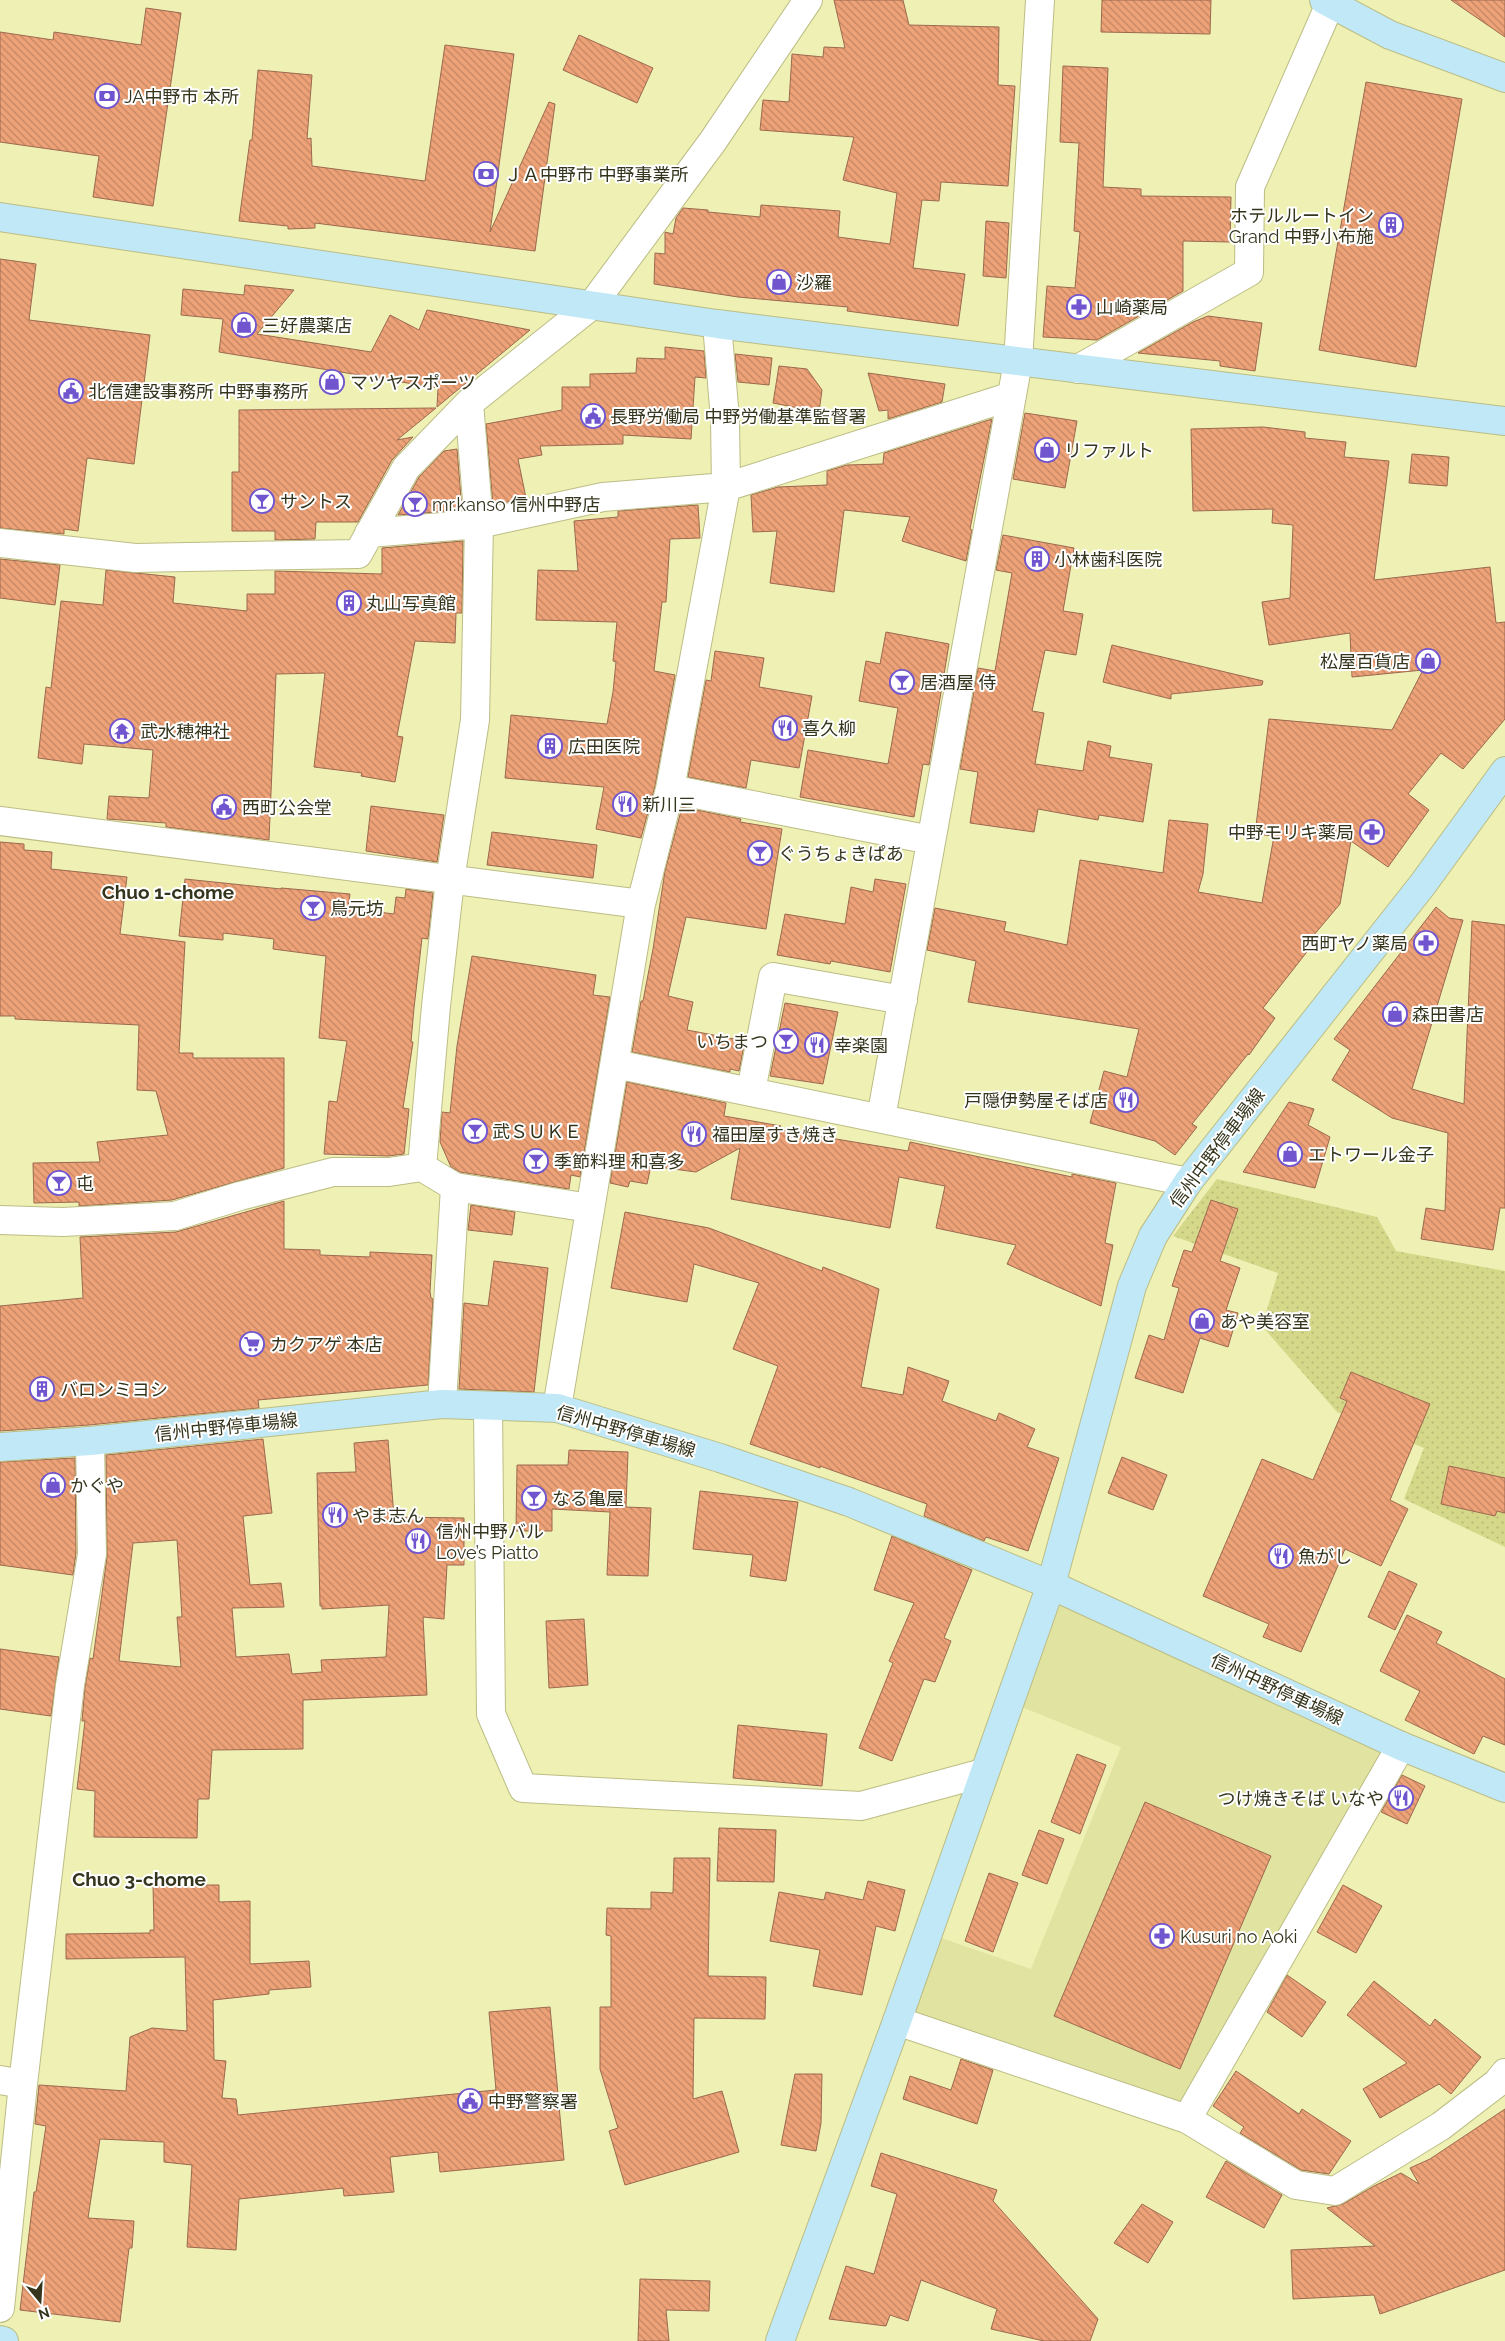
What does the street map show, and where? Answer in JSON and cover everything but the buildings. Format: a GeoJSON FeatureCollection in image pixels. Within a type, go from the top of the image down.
{"type":"FeatureCollection","features":[{"type":"Feature","properties":{"kind":"main road"},"geometry":{"type":"LineString","coordinates":[[1327,2],[1390,35],[1505,78]]}},
{"type":"Feature","properties":{"kind":"main road"},"geometry":{"type":"LineString","coordinates":[[0,217],[717,324],[1505,421]]}},
{"type":"Feature","properties":{"kind":"main road","name":"信州中野停車場線"},"geometry":{"type":"LineString","coordinates":[[1051,1586],[1132,1286],[1153,1236],[1188,1182],[1423,884],[1505,771]]}},
{"type":"Feature","properties":{"kind":"main road","name":"信州中野停車場線"},"geometry":{"type":"LineString","coordinates":[[0,1448],[90,1441],[442,1404],[556,1408],[720,1458],[849,1502],[1051,1586],[1401,1746],[1505,1788]]}},
{"type":"Feature","properties":{"kind":"main road"},"geometry":{"type":"LineString","coordinates":[[780,2341],[897,2021],[983,1773],[1051,1586]]}},
{"type":"Feature","properties":{"kind":"main road"},"geometry":{"type":"LineString","coordinates":[[0,2340],[4,2341]]}},
{"type":"Feature","properties":{"kind":"street"},"geometry":{"type":"LineString","coordinates":[[0,543],[135,558],[358,554],[406,468],[469,403],[592,305],[713,141],[808,0]]}},
{"type":"Feature","properties":{"kind":"street"},"geometry":{"type":"LineString","coordinates":[[881,1118],[1018,362],[1040,0]]}},
{"type":"Feature","properties":{"kind":"street"},"geometry":{"type":"LineString","coordinates":[[1078,369],[1249,272],[1250,187],[1327,2]]}},
{"type":"Feature","properties":{"kind":"street"},"geometry":{"type":"LineString","coordinates":[[556,1408],[641,904],[670,789],[726,487],[726,419],[717,324]]}},
{"type":"Feature","properties":{"kind":"street"},"geometry":{"type":"LineString","coordinates":[[370,534],[479,524],[603,497],[726,487],[1012,396]]}},
{"type":"Feature","properties":{"kind":"street"},"geometry":{"type":"LineString","coordinates":[[422,1167],[436,1006],[450,880],[475,720],[479,524],[469,403]]}},
{"type":"Feature","properties":{"kind":"street"},"geometry":{"type":"LineString","coordinates":[[670,789],[931,840]]}},
{"type":"Feature","properties":{"kind":"street"},"geometry":{"type":"LineString","coordinates":[[0,821],[641,904]]}},
{"type":"Feature","properties":{"kind":"street"},"geometry":{"type":"LineString","coordinates":[[751,1091],[773,977],[903,1000]]}},
{"type":"Feature","properties":{"kind":"street"},"geometry":{"type":"LineString","coordinates":[[615,1064],[1188,1182]]}},
{"type":"Feature","properties":{"kind":"street"},"geometry":{"type":"LineString","coordinates":[[0,1220],[64,1222],[175,1216],[240,1196],[333,1172],[389,1172],[422,1167],[455,1187],[590,1208]]}},
{"type":"Feature","properties":{"kind":"street"},"geometry":{"type":"LineString","coordinates":[[442,1404],[455,1187]]}},
{"type":"Feature","properties":{"kind":"street"},"geometry":{"type":"LineString","coordinates":[[488,1407],[492,1714],[523,1788],[861,1806],[983,1773]]}},
{"type":"Feature","properties":{"kind":"street"},"geometry":{"type":"LineString","coordinates":[[0,2308],[11,2082],[70,1685],[92,1554],[90,1441]]}},
{"type":"Feature","properties":{"kind":"street"},"geometry":{"type":"LineString","coordinates":[[1187,2119],[1401,1746]]}},
{"type":"Feature","properties":{"kind":"street"},"geometry":{"type":"LineString","coordinates":[[897,2021],[1187,2119],[1296,2185],[1334,2191],[1441,2126],[1497,2083],[1505,2073]]}},
{"type":"Feature","properties":{"kind":"shaded area"},"geometry":{"type":"Polygon","coordinates":[[[1217,1179],[1377,1217],[1396,1251],[1505,1271],[1505,1547],[1404,1499],[1424,1448],[1337,1412],[1262,1326],[1278,1273],[1173,1236],[1217,1179]]]}},
{"type":"Feature","properties":{"kind":"shaded area"},"geometry":{"type":"Polygon","coordinates":[[[1051,1585],[1401,1746],[1187,2119],[897,2021],[927,1933],[1031,1969],[1121,1747],[1009,1702],[1051,1585]]]}},
{"type":"Feature","properties":{"kind":"place","name":"JA中野市 本所"},"geometry":{"type":"Point","coordinates":[107,96]}},
{"type":"Feature","properties":{"kind":"place","name":"ＪＡ中野市 中野事業所"},"geometry":{"type":"Point","coordinates":[486,174]}},
{"type":"Feature","properties":{"kind":"place","name":"ホテルルートイン Grand 中野小布施"},"geometry":{"type":"Point","coordinates":[1391,225]}},
{"type":"Feature","properties":{"kind":"place","name":"沙羅"},"geometry":{"type":"Point","coordinates":[779,282]}},
{"type":"Feature","properties":{"kind":"place","name":"山崎薬局"},"geometry":{"type":"Point","coordinates":[1079,307]}},
{"type":"Feature","properties":{"kind":"place","name":"三好農薬店"},"geometry":{"type":"Point","coordinates":[244,325]}},
{"type":"Feature","properties":{"kind":"place","name":"マツヤスポーツ"},"geometry":{"type":"Point","coordinates":[332,382]}},
{"type":"Feature","properties":{"kind":"place","name":"北信建設事務所 中野事務所"},"geometry":{"type":"Point","coordinates":[71,391]}},
{"type":"Feature","properties":{"kind":"place","name":"長野労働局 中野労働基準監督署"},"geometry":{"type":"Point","coordinates":[593,416]}},
{"type":"Feature","properties":{"kind":"place","name":"リファルト"},"geometry":{"type":"Point","coordinates":[1047,450]}},
{"type":"Feature","properties":{"kind":"place","name":"サントス"},"geometry":{"type":"Point","coordinates":[262,501]}},
{"type":"Feature","properties":{"kind":"place","name":"mr.kanso 信州中野店"},"geometry":{"type":"Point","coordinates":[415,504]}},
{"type":"Feature","properties":{"kind":"place","name":"小林歯科医院"},"geometry":{"type":"Point","coordinates":[1037,559]}},
{"type":"Feature","properties":{"kind":"place","name":"丸山写真館"},"geometry":{"type":"Point","coordinates":[349,603]}},
{"type":"Feature","properties":{"kind":"place","name":"松屋百貨店"},"geometry":{"type":"Point","coordinates":[1428,661]}},
{"type":"Feature","properties":{"kind":"place","name":"居酒屋 侍"},"geometry":{"type":"Point","coordinates":[902,682]}},
{"type":"Feature","properties":{"kind":"place","name":"喜久柳"},"geometry":{"type":"Point","coordinates":[785,728]}},
{"type":"Feature","properties":{"kind":"place","name":"武水穂神社"},"geometry":{"type":"Point","coordinates":[122,731]}},
{"type":"Feature","properties":{"kind":"place","name":"広田医院"},"geometry":{"type":"Point","coordinates":[550,746]}},
{"type":"Feature","properties":{"kind":"place","name":"新川三"},"geometry":{"type":"Point","coordinates":[625,804]}},
{"type":"Feature","properties":{"kind":"place","name":"西町公会堂"},"geometry":{"type":"Point","coordinates":[224,807]}},
{"type":"Feature","properties":{"kind":"place","name":"中野モリキ薬局"},"geometry":{"type":"Point","coordinates":[1372,832]}},
{"type":"Feature","properties":{"kind":"place","name":"ぐうちょきぱあ"},"geometry":{"type":"Point","coordinates":[760,853]}},
{"type":"Feature","properties":{"kind":"place","name":"鳥元坊"},"geometry":{"type":"Point","coordinates":[313,908]}},
{"type":"Feature","properties":{"kind":"place","name":"西町ヤノ薬局"},"geometry":{"type":"Point","coordinates":[1426,943]}},
{"type":"Feature","properties":{"kind":"place","name":"森田書店"},"geometry":{"type":"Point","coordinates":[1395,1014]}},
{"type":"Feature","properties":{"kind":"place","name":"いちまつ"},"geometry":{"type":"Point","coordinates":[786,1041]}},
{"type":"Feature","properties":{"kind":"place","name":"幸楽園"},"geometry":{"type":"Point","coordinates":[817,1045]}},
{"type":"Feature","properties":{"kind":"place","name":"戸隠伊勢屋そば店"},"geometry":{"type":"Point","coordinates":[1126,1100]}},
{"type":"Feature","properties":{"kind":"place","name":"武ＳＵＫＥ"},"geometry":{"type":"Point","coordinates":[475,1131]}},
{"type":"Feature","properties":{"kind":"place","name":"福田屋すき焼き"},"geometry":{"type":"Point","coordinates":[694,1134]}},
{"type":"Feature","properties":{"kind":"place","name":"エトワール金子"},"geometry":{"type":"Point","coordinates":[1290,1154]}},
{"type":"Feature","properties":{"kind":"place","name":"季節料理 和喜多"},"geometry":{"type":"Point","coordinates":[536,1161]}},
{"type":"Feature","properties":{"kind":"place","name":"屯"},"geometry":{"type":"Point","coordinates":[59,1183]}},
{"type":"Feature","properties":{"kind":"place","name":"あや美容室"},"geometry":{"type":"Point","coordinates":[1202,1321]}},
{"type":"Feature","properties":{"kind":"place","name":"カクアゲ 本店"},"geometry":{"type":"Point","coordinates":[252,1344]}},
{"type":"Feature","properties":{"kind":"place","name":"バロンミヨシ"},"geometry":{"type":"Point","coordinates":[42,1389]}},
{"type":"Feature","properties":{"kind":"place","name":"かぐや"},"geometry":{"type":"Point","coordinates":[53,1485]}},
{"type":"Feature","properties":{"kind":"place","name":"なる亀屋"},"geometry":{"type":"Point","coordinates":[534,1498]}},
{"type":"Feature","properties":{"kind":"place","name":"やま志ん"},"geometry":{"type":"Point","coordinates":[335,1515]}},
{"type":"Feature","properties":{"kind":"place","name":"信州中野バル Love’s Piatto"},"geometry":{"type":"Point","coordinates":[418,1541]}},
{"type":"Feature","properties":{"kind":"place","name":"魚がし"},"geometry":{"type":"Point","coordinates":[1281,1556]}},
{"type":"Feature","properties":{"kind":"place","name":"つけ焼きそば いなや"},"geometry":{"type":"Point","coordinates":[1401,1798]}},
{"type":"Feature","properties":{"kind":"place","name":"Kusuri no Aoki"},"geometry":{"type":"Point","coordinates":[1162,1936]}},
{"type":"Feature","properties":{"kind":"place","name":"中野警察署"},"geometry":{"type":"Point","coordinates":[470,2101]}},
{"type":"Feature","properties":{"kind":"district","name":"Chuo 1-chome"},"geometry":{"type":"Point","coordinates":[168,892]}},
{"type":"Feature","properties":{"kind":"district","name":"Chuo 3-chome"},"geometry":{"type":"Point","coordinates":[139,1879]}}]}
